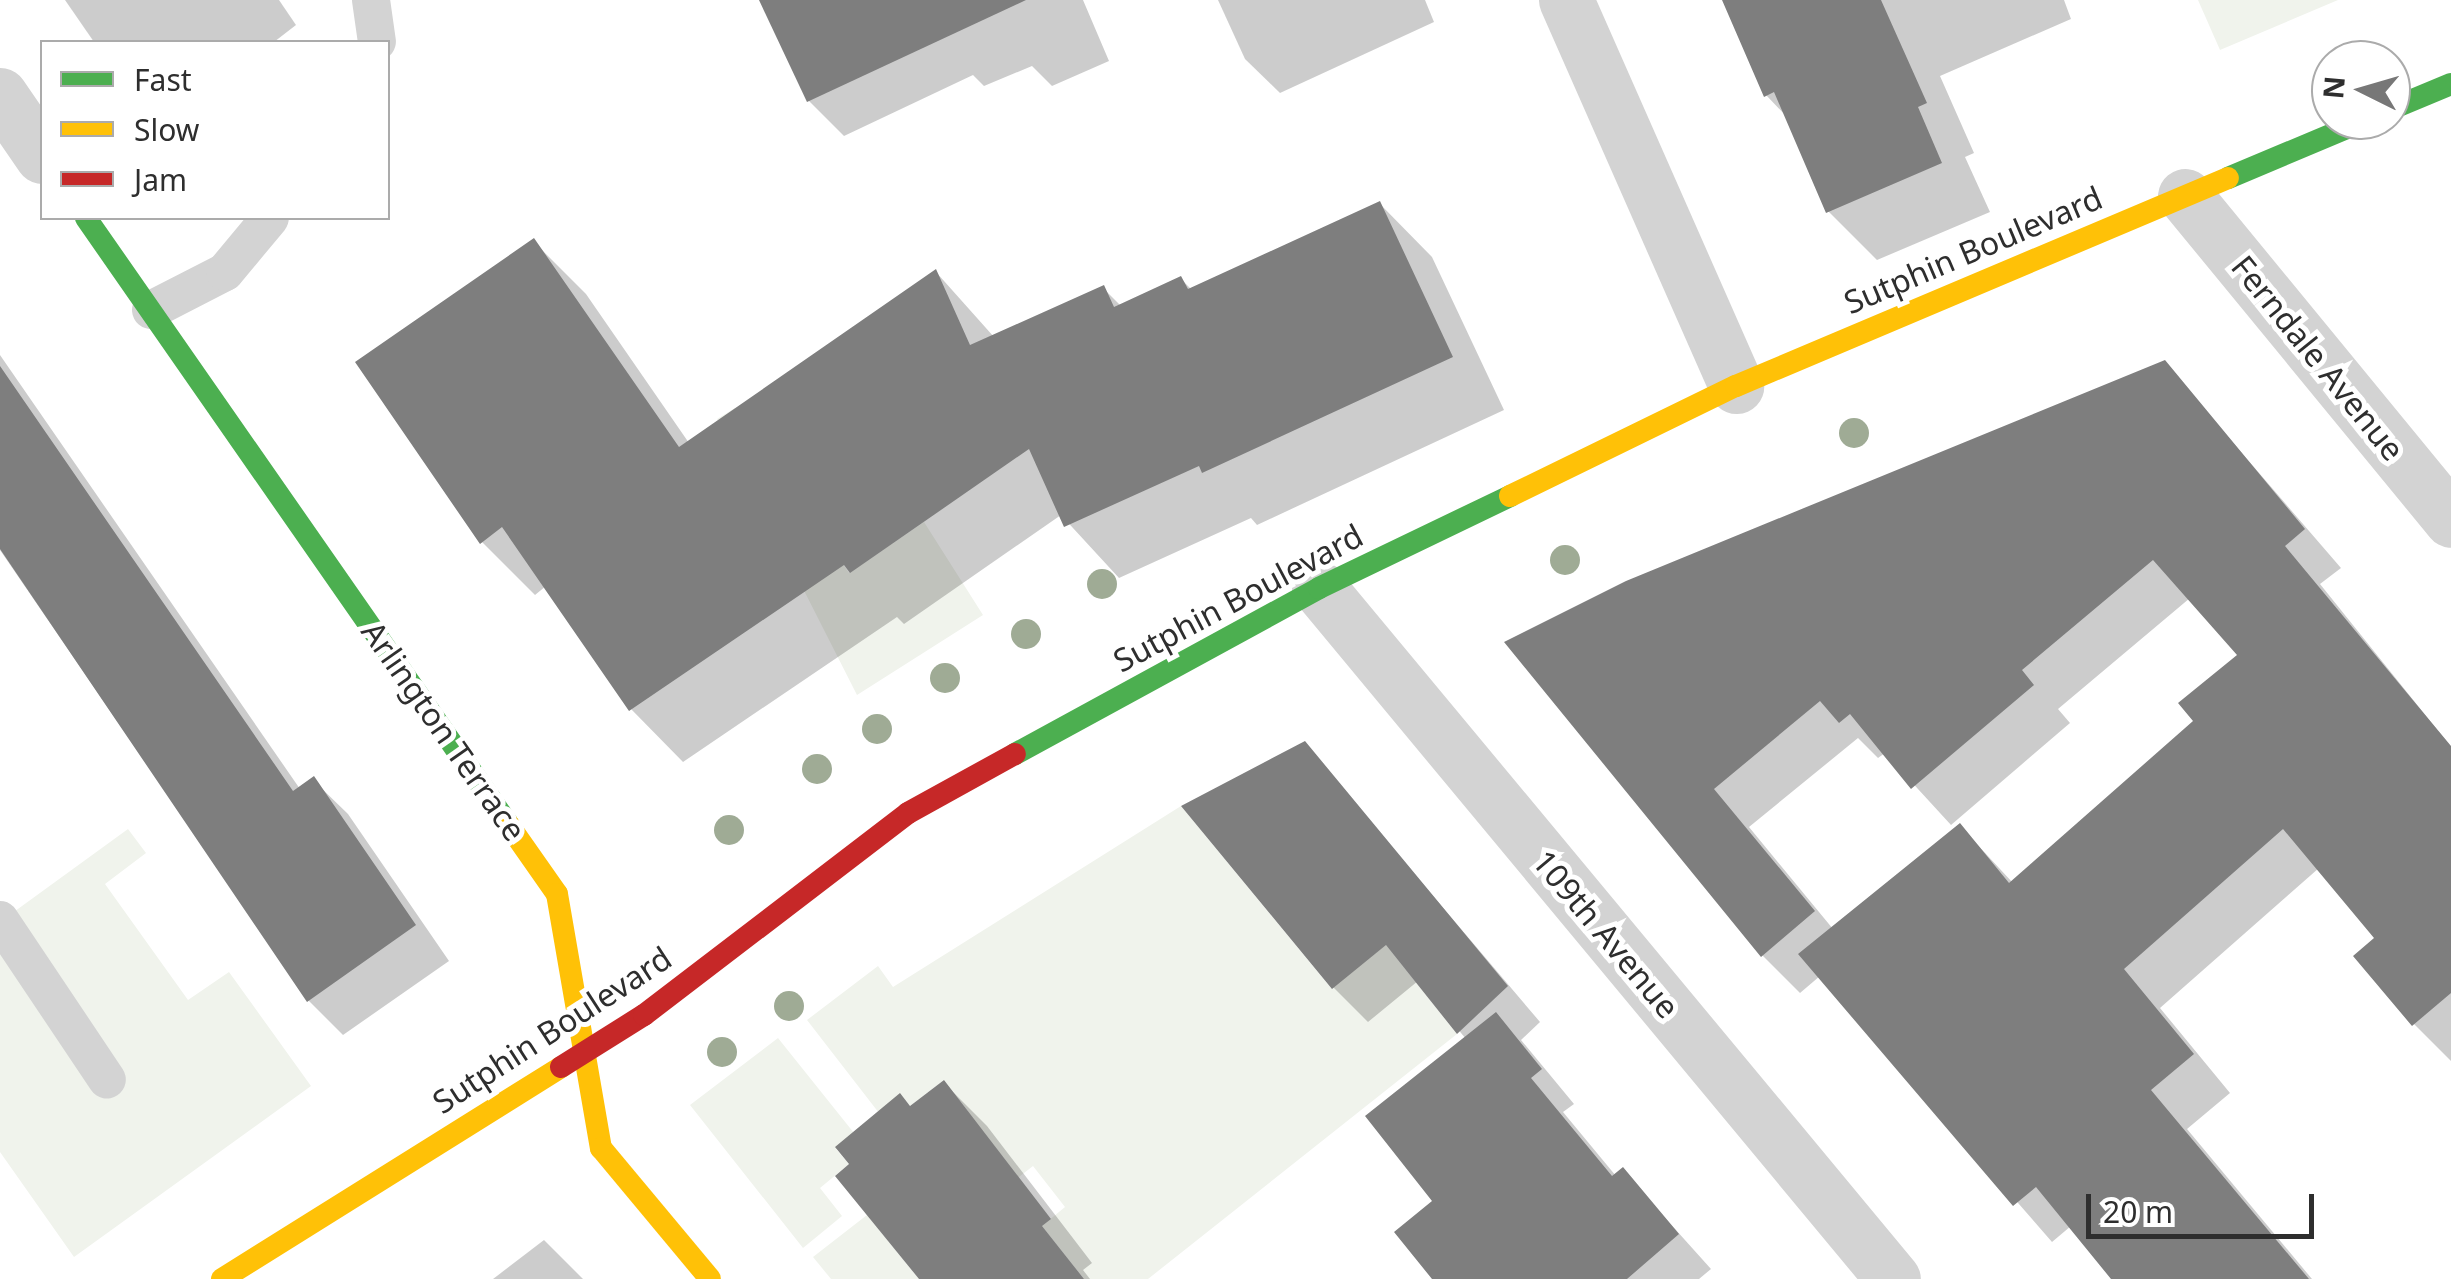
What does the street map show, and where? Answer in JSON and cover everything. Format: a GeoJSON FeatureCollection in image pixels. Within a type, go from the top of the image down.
{"type":"FeatureCollection","features":[{"type":"Feature","properties":{"kind":"main road"},"geometry":{"type":"LineString","coordinates":[[2411,101],[2451,84]]}},
{"type":"Feature","properties":{"kind":"main road","name":"Sutphin Boulevard"},"geometry":{"type":"LineString","coordinates":[[222,1279],[644,1015],[908,813],[1320,588],[1736,386],[2318,140]]}},
{"type":"Feature","properties":{"kind":"main road","name":"Arlington Terrace"},"geometry":{"type":"LineString","coordinates":[[87,220],[557,894],[601,1148],[710,1279]]}},
{"type":"Feature","properties":{"kind":"street"},"geometry":{"type":"LineString","coordinates":[[1566,0],[1736,386]]}},
{"type":"Feature","properties":{"kind":"street"},"geometry":{"type":"LineString","coordinates":[[0,95],[40,153]]}},
{"type":"Feature","properties":{"kind":"street","name":"Ferndale Avenue"},"geometry":{"type":"LineString","coordinates":[[2185,196],[2451,520]]}},
{"type":"Feature","properties":{"kind":"street","name":"109th Avenue"},"geometry":{"type":"LineString","coordinates":[[1320,588],[1893,1279]]}},
{"type":"Feature","properties":{"kind":"lane"},"geometry":{"type":"LineString","coordinates":[[372,0],[377,40]]}},
{"type":"Feature","properties":{"kind":"lane"},"geometry":{"type":"LineString","coordinates":[[150,310],[225,272],[268,220]]}},
{"type":"Feature","properties":{"kind":"lane"},"geometry":{"type":"LineString","coordinates":[[0,920],[108,1080]]}},
{"type":"Feature","properties":{"kind":"shaded area"},"geometry":{"type":"Polygon","coordinates":[[[2198,0],[2338,0],[2220,50],[2198,0]]]}},
{"type":"Feature","properties":{"kind":"shaded area"},"geometry":{"type":"Polygon","coordinates":[[[735,408],[849,573],[924,522],[983,615],[857,695],[717,419],[735,408]]]}},
{"type":"Feature","properties":{"kind":"shaded area"},"geometry":{"type":"Polygon","coordinates":[[[1181,806],[1331,988],[1386,945],[1457,1034],[1148,1279],[1084,1279],[1042,1226],[1065,1207],[1033,1166],[1006,1187],[956,1121],[968,1111],[944,1080],[910,1106],[902,1096],[879,1113],[807,1020],[878,966],[893,987],[1181,806]]]}},
{"type":"Feature","properties":{"kind":"shaded area"},"geometry":{"type":"Polygon","coordinates":[[[128,829],[146,853],[105,884],[188,1000],[229,972],[311,1086],[74,1257],[0,1152],[0,922],[128,829]]]}},
{"type":"Feature","properties":{"kind":"shaded area"},"geometry":{"type":"Polygon","coordinates":[[[778,1038],[854,1133],[836,1149],[849,1164],[820,1188],[842,1216],[803,1248],[690,1105],[778,1038]]]}},
{"type":"Feature","properties":{"kind":"shaded area"},"geometry":{"type":"Polygon","coordinates":[[[867,1215],[919,1279],[831,1279],[813,1257],[867,1215]]]}},
{"type":"Feature","properties":{"kind":"building"},"geometry":{"type":"Polygon","coordinates":[[[759,0],[1026,0],[807,102],[759,0]]]}},
{"type":"Feature","properties":{"kind":"building"},"geometry":{"type":"Polygon","coordinates":[[[1722,0],[1881,0],[1927,103],[1918,107],[1942,163],[1826,213],[1774,92],[1764,97],[1722,0]]]}},
{"type":"Feature","properties":{"kind":"building"},"geometry":{"type":"Polygon","coordinates":[[[1380,201],[1453,357],[1202,473],[1199,466],[1064,527],[1029,449],[850,573],[844,565],[629,711],[502,527],[480,544],[355,362],[534,238],[679,447],[936,269],[970,345],[1104,285],[1114,307],[1181,276],[1188,289],[1380,201]]]}},
{"type":"Feature","properties":{"kind":"building"},"geometry":{"type":"Polygon","coordinates":[[[2165,360],[2305,529],[2285,546],[2451,746],[2451,993],[2412,1026],[2353,956],[2374,938],[2283,829],[2124,969],[2194,1054],[2151,1090],[2309,1279],[2111,1279],[2036,1187],[2013,1206],[1798,954],[1960,823],[2009,883],[2193,721],[2178,703],[2237,655],[2153,560],[2022,670],[2034,685],[1911,789],[1850,714],[1839,723],[1820,701],[1714,789],[1815,911],[1761,957],[1504,642],[1626,581],[2165,360]]]}},
{"type":"Feature","properties":{"kind":"building"},"geometry":{"type":"Polygon","coordinates":[[[0,366],[293,791],[314,776],[416,925],[307,1002],[0,549],[0,366]]]}},
{"type":"Feature","properties":{"kind":"building"},"geometry":{"type":"Polygon","coordinates":[[[1305,741],[1508,986],[1457,1034],[1386,945],[1332,989],[1181,806],[1305,741]]]}},
{"type":"Feature","properties":{"kind":"building"},"geometry":{"type":"Polygon","coordinates":[[[1496,1012],[1542,1069],[1531,1078],[1612,1176],[1623,1167],[1679,1234],[1627,1279],[1432,1279],[1394,1232],[1432,1201],[1365,1116],[1496,1012]]]}},
{"type":"Feature","properties":{"kind":"building"},"geometry":{"type":"Polygon","coordinates":[[[944,1080],[1051,1219],[1042,1226],[1084,1279],[919,1279],[835,1176],[849,1164],[835,1147],[900,1093],[910,1106],[944,1080]]]}},
{"type":"Feature","properties":{"kind":"traffic: fast"},"geometry":{"type":"LineString","coordinates":[[2411,101],[2451,84]]}},
{"type":"Feature","properties":{"kind":"traffic: fast"},"geometry":{"type":"LineString","coordinates":[[2228,178],[2318,140]]}},
{"type":"Feature","properties":{"kind":"traffic: fast"},"geometry":{"type":"LineString","coordinates":[[87,220],[508,824]]}},
{"type":"Feature","properties":{"kind":"traffic: fast"},"geometry":{"type":"LineString","coordinates":[[1015,754],[1319,588],[1510,496]]}},
{"type":"Feature","properties":{"kind":"traffic: slow"},"geometry":{"type":"LineString","coordinates":[[1510,496],[1736,386],[2228,178]]}},
{"type":"Feature","properties":{"kind":"traffic: slow"},"geometry":{"type":"LineString","coordinates":[[508,824],[557,894],[601,1148],[710,1279]]}},
{"type":"Feature","properties":{"kind":"traffic: slow"},"geometry":{"type":"LineString","coordinates":[[222,1279],[561,1067]]}},
{"type":"Feature","properties":{"kind":"traffic: jam"},"geometry":{"type":"LineString","coordinates":[[561,1067],[644,1015],[908,813],[1015,754]]}}]}
